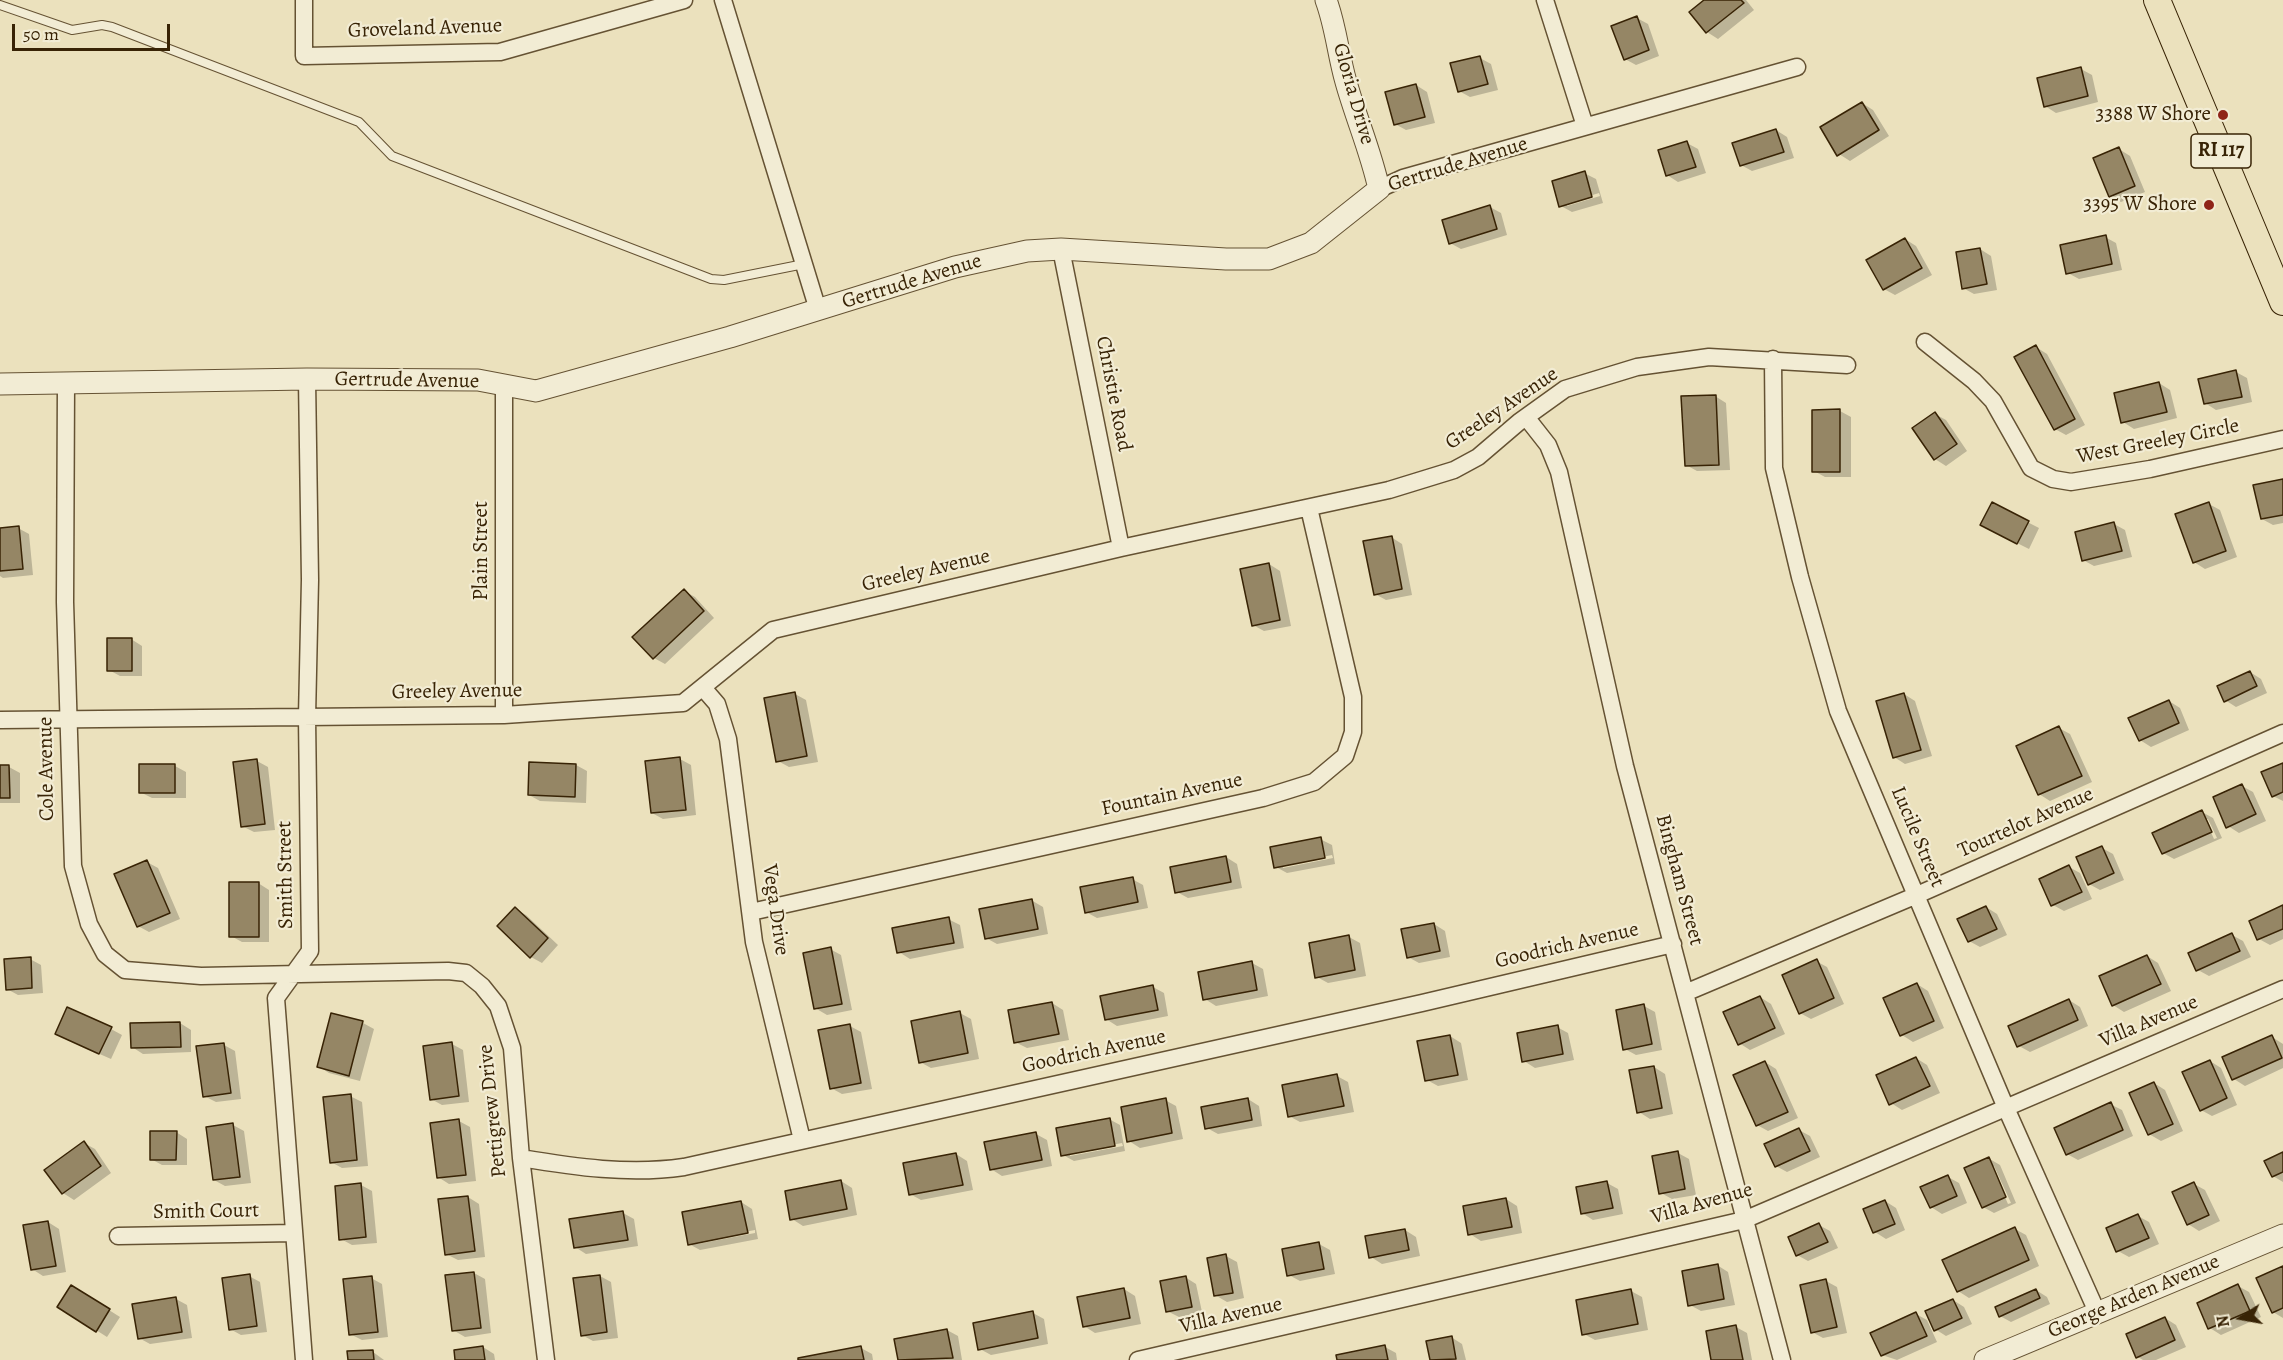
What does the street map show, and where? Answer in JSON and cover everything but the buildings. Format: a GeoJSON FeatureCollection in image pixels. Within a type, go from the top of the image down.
{"type":"FeatureCollection","features":[{"type":"Feature","properties":{"kind":"main road","name":"RI 117"},"geometry":{"type":"LineString","coordinates":[[2157,0],[2283,302]]}},
{"type":"Feature","properties":{"kind":"street","name":"Groveland Avenue"},"geometry":{"type":"LineString","coordinates":[[304,0],[304,56],[500,52],[684,0]]}},
{"type":"Feature","properties":{"kind":"street"},"geometry":{"type":"LineString","coordinates":[[723,0],[818,310]]}},
{"type":"Feature","properties":{"kind":"street","name":"Gloria Drive"},"geometry":{"type":"LineString","coordinates":[[1326,0],[1335,26],[1345,79],[1369,148],[1379,189]]}},
{"type":"Feature","properties":{"kind":"street"},"geometry":{"type":"LineString","coordinates":[[1545,0],[1585,126]]}},
{"type":"Feature","properties":{"kind":"street","name":"Gertrude Avenue"},"geometry":{"type":"LineString","coordinates":[[0,384],[307,379],[478,380],[536,392],[818,310],[955,267],[1027,251],[1061,249],[1226,259],[1269,259],[1301,249],[1311,243],[1379,189],[1403,178],[1797,66]]}},
{"type":"Feature","properties":{"kind":"street","name":"Christie Road"},"geometry":{"type":"LineString","coordinates":[[1061,249],[1121,548]]}},
{"type":"Feature","properties":{"kind":"street","name":"West Greeley Circle"},"geometry":{"type":"LineString","coordinates":[[1925,342],[1974,381],[1993,401],[2031,468],[2053,479],[2071,482],[2151,468],[2283,438]]}},
{"type":"Feature","properties":{"kind":"street","name":"Greeley Avenue"},"geometry":{"type":"LineString","coordinates":[[0,720],[504,716],[683,703],[704,689],[773,630],[1121,548],[1389,490],[1454,470],[1478,457],[1526,417],[1565,389],[1637,367],[1709,357],[1847,365]]}},
{"type":"Feature","properties":{"kind":"street","name":"Lucile Street"},"geometry":{"type":"LineString","coordinates":[[1773,359],[1774,468],[1800,577],[1838,711],[2006,1108],[2097,1312]]}},
{"type":"Feature","properties":{"kind":"street","name":"Smith Street"},"geometry":{"type":"LineString","coordinates":[[304,1360],[276,998],[310,951],[307,717],[310,580],[307,379]]}},
{"type":"Feature","properties":{"kind":"street","name":"Cole Avenue"},"geometry":{"type":"LineString","coordinates":[[66,383],[64,602],[73,867],[89,924],[105,954],[125,970],[150,974],[292,974]]}},
{"type":"Feature","properties":{"kind":"street","name":"Plain Street"},"geometry":{"type":"LineString","coordinates":[[504,387],[504,716]]}},
{"type":"Feature","properties":{"kind":"street","name":"Bingham Street"},"geometry":{"type":"LineString","coordinates":[[1526,417],[1548,445],[1559,472],[1625,766],[1782,1360]]}},
{"type":"Feature","properties":{"kind":"street","name":"Fountain Avenue"},"geometry":{"type":"LineString","coordinates":[[751,912],[1263,798],[1314,782],[1345,756],[1353,732],[1353,697],[1309,508]]}},
{"type":"Feature","properties":{"kind":"street","name":"Vega Drive"},"geometry":{"type":"LineString","coordinates":[[704,689],[717,704],[729,739],[754,942],[802,1140]]}},
{"type":"Feature","properties":{"kind":"street","name":"Tourtelot Avenue"},"geometry":{"type":"LineString","coordinates":[[1685,993],[1917,895],[2283,733]]}},
{"type":"Feature","properties":{"kind":"street","name":"Goodrich Avenue"},"geometry":{"type":"LineString","coordinates":[[521,1158],[574,1166],[650,1172],[684,1167],[1422,1004],[1673,944]]}},
{"type":"Feature","properties":{"kind":"street","name":"Pettigrew Drive"},"geometry":{"type":"LineString","coordinates":[[292,974],[448,971],[466,973],[482,986],[498,1006],[512,1048],[521,1158],[546,1360]]}},
{"type":"Feature","properties":{"kind":"street","name":"Villa Avenue"},"geometry":{"type":"LineString","coordinates":[[1138,1360],[1202,1353],[1744,1220],[2283,988]]}},
{"type":"Feature","properties":{"kind":"street","name":"Smith Court"},"geometry":{"type":"LineString","coordinates":[[118,1236],[294,1233]]}},
{"type":"Feature","properties":{"kind":"street","name":"George Arden Avenue"},"geometry":{"type":"LineString","coordinates":[[1985,1360],[2283,1235]]}},
{"type":"Feature","properties":{"kind":"lane"},"geometry":{"type":"LineString","coordinates":[[0,5],[72,30],[112,27],[239,74],[358,122],[392,156],[711,279],[724,280],[804,264]]}},
{"type":"Feature","properties":{"kind":"place","name":"3388 W Shore"},"geometry":{"type":"Point","coordinates":[2223,115]}},
{"type":"Feature","properties":{"kind":"place","name":"3395 W Shore"},"geometry":{"type":"Point","coordinates":[2209,205]}}]}
